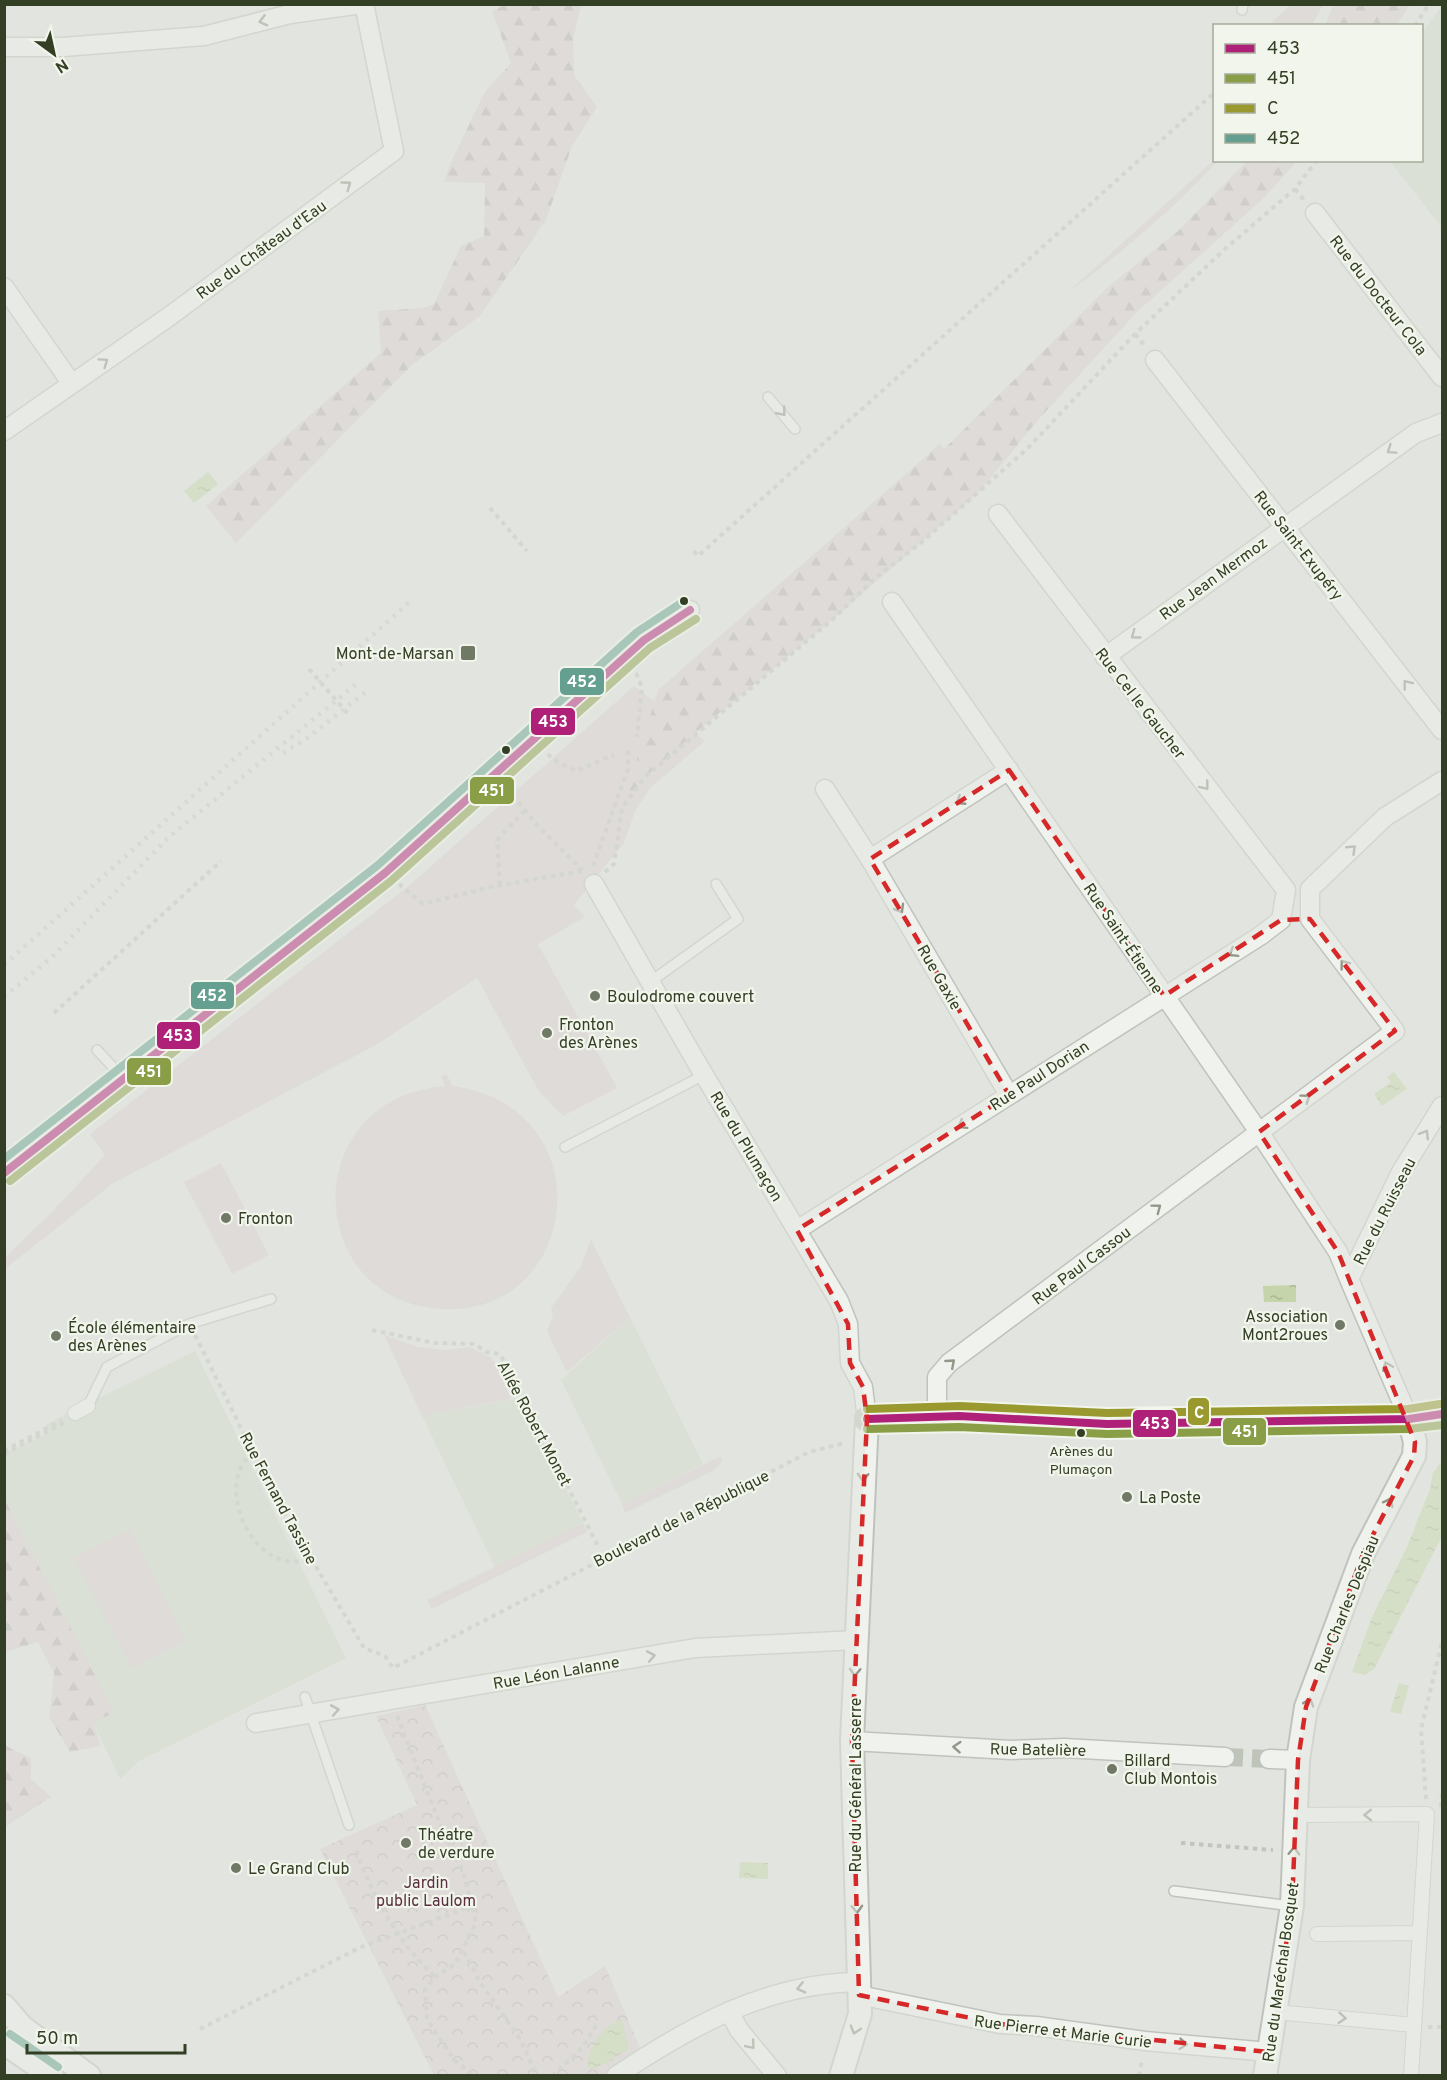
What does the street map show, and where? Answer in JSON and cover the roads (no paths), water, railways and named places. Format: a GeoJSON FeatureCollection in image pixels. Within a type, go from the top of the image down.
{"type":"FeatureCollection","features":[{"type":"Feature","properties":{"kind":"main road"},"geometry":{"type":"LineString","coordinates":[[866,1430],[936,1416],[1107,1424],[1409,1419],[1443,1414]]}},
{"type":"Feature","properties":{"kind":"street"},"geometry":{"type":"LineString","coordinates":[[4,47],[63,47],[204,36],[290,14],[363,4]]}},
{"type":"Feature","properties":{"kind":"street","name":"Rue du Château d'Eau"},"geometry":{"type":"LineString","coordinates":[[4,431],[394,151],[363,4]]}},
{"type":"Feature","properties":{"kind":"street","name":"Rue du Docteur Cola"},"geometry":{"type":"LineString","coordinates":[[1315,213],[1443,377]]}},
{"type":"Feature","properties":{"kind":"street"},"geometry":{"type":"LineString","coordinates":[[4,287],[72,384]]}},
{"type":"Feature","properties":{"kind":"street","name":"Rue Saint-Exupéry"},"geometry":{"type":"LineString","coordinates":[[1155,360],[1443,730]]}},
{"type":"Feature","properties":{"kind":"street","name":"Rue Jean Mermoz"},"geometry":{"type":"LineString","coordinates":[[1105,657],[1416,433],[1443,423]]}},
{"type":"Feature","properties":{"kind":"street","name":"Rue Cel le Gaucher"},"geometry":{"type":"LineString","coordinates":[[998,514],[1105,657],[1286,890]]}},
{"type":"Feature","properties":{"kind":"street","name":"Rue Saint-Étienne"},"geometry":{"type":"LineString","coordinates":[[892,602],[1259,1132],[1338,1252],[1349,1279]]}},
{"type":"Feature","properties":{"kind":"street"},"geometry":{"type":"LineString","coordinates":[[4,1173],[385,873],[644,640],[690,610]]}},
{"type":"Feature","properties":{"kind":"street"},"geometry":{"type":"LineString","coordinates":[[870,859],[1010,770]]}},
{"type":"Feature","properties":{"kind":"street"},"geometry":{"type":"LineString","coordinates":[[1310,919],[1281,920],[1286,890],[1310,889],[1386,817],[1443,781]]}},
{"type":"Feature","properties":{"kind":"street","name":"Rue Gaxie"},"geometry":{"type":"LineString","coordinates":[[825,789],[870,859],[1010,1095]]}},
{"type":"Feature","properties":{"kind":"street","name":"Rue du Plumaçon"},"geometry":{"type":"LineString","coordinates":[[588,877],[678,1029],[684,1051],[704,1075],[839,1301],[848,1324],[850,1363],[863,1387],[866,1430]]}},
{"type":"Feature","properties":{"kind":"street"},"geometry":{"type":"LineString","coordinates":[[1259,1132],[1395,1031],[1310,919],[1310,889]]}},
{"type":"Feature","properties":{"kind":"street","name":"Rue Paul Dorian"},"geometry":{"type":"LineString","coordinates":[[796,1230],[1260,936],[1281,920]]}},
{"type":"Feature","properties":{"kind":"street","name":"Rue du Ruisseau"},"geometry":{"type":"LineString","coordinates":[[1409,1419],[1349,1279],[1401,1172],[1443,1106]]}},
{"type":"Feature","properties":{"kind":"street","name":"Rue Paul Cassou"},"geometry":{"type":"LineString","coordinates":[[936,1416],[937,1377],[949,1363],[1259,1132]]}},
{"type":"Feature","properties":{"kind":"street"},"geometry":{"type":"LineString","coordinates":[[70,1415],[88,1406]]}},
{"type":"Feature","properties":{"kind":"street","name":"Rue Charles Despiau"},"geometry":{"type":"LineString","coordinates":[[1298,1760],[1306,1707],[1338,1616],[1363,1554],[1414,1456],[1415,1442],[1409,1419]]}},
{"type":"Feature","properties":{"kind":"street","name":"Rue du Général Lasserre"},"geometry":{"type":"LineString","coordinates":[[841,2076],[860,2014],[852,1741],[866,1430]]}},
{"type":"Feature","properties":{"kind":"street","name":"Rue Léon Lalanne"},"geometry":{"type":"LineString","coordinates":[[256,1724],[308,1705],[696,1648],[858,1640]]}},
{"type":"Feature","properties":{"kind":"street","name":"Rue Batelière"},"geometry":{"type":"LineString","coordinates":[[852,1741],[1011,1750],[1064,1748],[1225,1757]]}},
{"type":"Feature","properties":{"kind":"street"},"geometry":{"type":"LineString","coordinates":[[1269,1759],[1298,1760]]}},
{"type":"Feature","properties":{"kind":"street","name":"Rue du Maréchal Bosquet"},"geometry":{"type":"LineString","coordinates":[[1265,2076],[1276,2012],[1303,1933],[1292,1906],[1298,1760]]}},
{"type":"Feature","properties":{"kind":"street"},"geometry":{"type":"LineString","coordinates":[[1296,1815],[1427,1814],[1419,1933],[1420,2026],[1411,2076]]}},
{"type":"Feature","properties":{"kind":"street"},"geometry":{"type":"LineString","coordinates":[[1303,1933],[1419,1933]]}},
{"type":"Feature","properties":{"kind":"street","name":"Rue Pierre et Marie Curie"},"geometry":{"type":"LineString","coordinates":[[616,2076],[671,2039],[729,2011],[770,1996],[823,1983],[859,1989],[1000,2024],[1036,2026],[1145,2041],[1269,2052]]}},
{"type":"Feature","properties":{"kind":"street"},"geometry":{"type":"LineString","coordinates":[[4,2006],[22,2027],[88,2076]]}},
{"type":"Feature","properties":{"kind":"street"},"geometry":{"type":"LineString","coordinates":[[729,2011],[738,2030],[777,2076]]}},
{"type":"Feature","properties":{"kind":"street"},"geometry":{"type":"LineString","coordinates":[[1276,2012],[1420,2026]]}},
{"type":"Feature","properties":{"kind":"street"},"geometry":{"type":"LineString","coordinates":[[4,2043],[52,2076]]}},
{"type":"Feature","properties":{"kind":"lane"},"geometry":{"type":"LineString","coordinates":[[768,397],[795,429]]}},
{"type":"Feature","properties":{"kind":"lane"},"geometry":{"type":"LineString","coordinates":[[650,982],[738,919],[716,884]]}},
{"type":"Feature","properties":{"kind":"lane"},"geometry":{"type":"LineString","coordinates":[[97,1050],[124,1079]]}},
{"type":"Feature","properties":{"kind":"lane"},"geometry":{"type":"LineString","coordinates":[[565,1147],[704,1075]]}},
{"type":"Feature","properties":{"kind":"lane"},"geometry":{"type":"LineString","coordinates":[[88,1406],[107,1367],[189,1324],[271,1299]]}},
{"type":"Feature","properties":{"kind":"lane"},"geometry":{"type":"LineString","coordinates":[[308,1705],[349,1826]]}},
{"type":"Feature","properties":{"kind":"lane"},"geometry":{"type":"LineString","coordinates":[[1174,1891],[1292,1906]]}},
{"type":"Feature","properties":{"kind":"water"},"geometry":{"type":"Polygon","coordinates":[[[208,472],[218,484],[194,503],[184,491],[208,472]]]}},
{"type":"Feature","properties":{"kind":"water"},"geometry":{"type":"Polygon","coordinates":[[[1394,1072],[1407,1089],[1382,1106],[1374,1094],[1391,1082],[1387,1077],[1394,1072]]]}},
{"type":"Feature","properties":{"kind":"water"},"geometry":{"type":"Polygon","coordinates":[[[1296,1285],[1296,1302],[1264,1302],[1263,1286],[1296,1285]]]}},
{"type":"Feature","properties":{"kind":"water"},"geometry":{"type":"Polygon","coordinates":[[[1442,1461],[1442,1536],[1374,1669],[1365,1675],[1352,1672],[1372,1617],[1406,1549],[1430,1489],[1433,1473],[1442,1461]]]}},
{"type":"Feature","properties":{"kind":"water"},"geometry":{"type":"Polygon","coordinates":[[[1399,1683],[1409,1686],[1401,1714],[1390,1712],[1399,1683]]]}},
{"type":"Feature","properties":{"kind":"water"},"geometry":{"type":"Polygon","coordinates":[[[740,1862],[768,1863],[768,1879],[739,1878],[740,1862]]]}},
{"type":"Feature","properties":{"kind":"water"},"geometry":{"type":"Polygon","coordinates":[[[621,2019],[629,2049],[593,2070],[587,2067],[597,2038],[607,2027],[621,2019]]]}},
{"type":"Feature","properties":{"kind":"tunnel"},"geometry":{"type":"LineString","coordinates":[[1225,1757],[1269,1759]]}},
{"type":"Feature","properties":{"kind":"railway"},"geometry":{"type":"LineString","coordinates":[[4,965],[413,599]]}},
{"type":"Feature","properties":{"kind":"railway"},"geometry":{"type":"LineString","coordinates":[[4,997],[52,957],[169,837],[359,682]]}},
{"type":"Feature","properties":{"kind":"railway"},"geometry":{"type":"LineString","coordinates":[[283,753],[306,739],[367,691]]}},
{"type":"Feature","properties":{"kind":"place","name":"Mont-de-Marsan"},"geometry":{"type":"Point","coordinates":[468,653]}},
{"type":"Feature","properties":{"kind":"place","name":"Boulodrome couvert"},"geometry":{"type":"Point","coordinates":[595,996]}},
{"type":"Feature","properties":{"kind":"place","name":"Fronton des Arènes"},"geometry":{"type":"Point","coordinates":[547,1033]}},
{"type":"Feature","properties":{"kind":"place","name":"Fronton"},"geometry":{"type":"Point","coordinates":[226,1218]}},
{"type":"Feature","properties":{"kind":"place","name":"Association Mont2roues"},"geometry":{"type":"Point","coordinates":[1340,1325]}},
{"type":"Feature","properties":{"kind":"place","name":"École élémentaire des Arènes"},"geometry":{"type":"Point","coordinates":[56,1336]}},
{"type":"Feature","properties":{"kind":"place","name":"Arènes du Plumaçon"},"geometry":{"type":"Point","coordinates":[1081,1433]}},
{"type":"Feature","properties":{"kind":"place","name":"La Poste"},"geometry":{"type":"Point","coordinates":[1127,1497]}},
{"type":"Feature","properties":{"kind":"place","name":"Billard Club Montois"},"geometry":{"type":"Point","coordinates":[1112,1769]}},
{"type":"Feature","properties":{"kind":"place","name":"Théatre de verdure"},"geometry":{"type":"Point","coordinates":[406,1843]}},
{"type":"Feature","properties":{"kind":"place","name":"Le Grand Club"},"geometry":{"type":"Point","coordinates":[236,1868]}},
{"type":"Feature","properties":{"kind":"park label","name":"Jardin public Laulom"},"geometry":{"type":"Point","coordinates":[426,1891]}}]}
